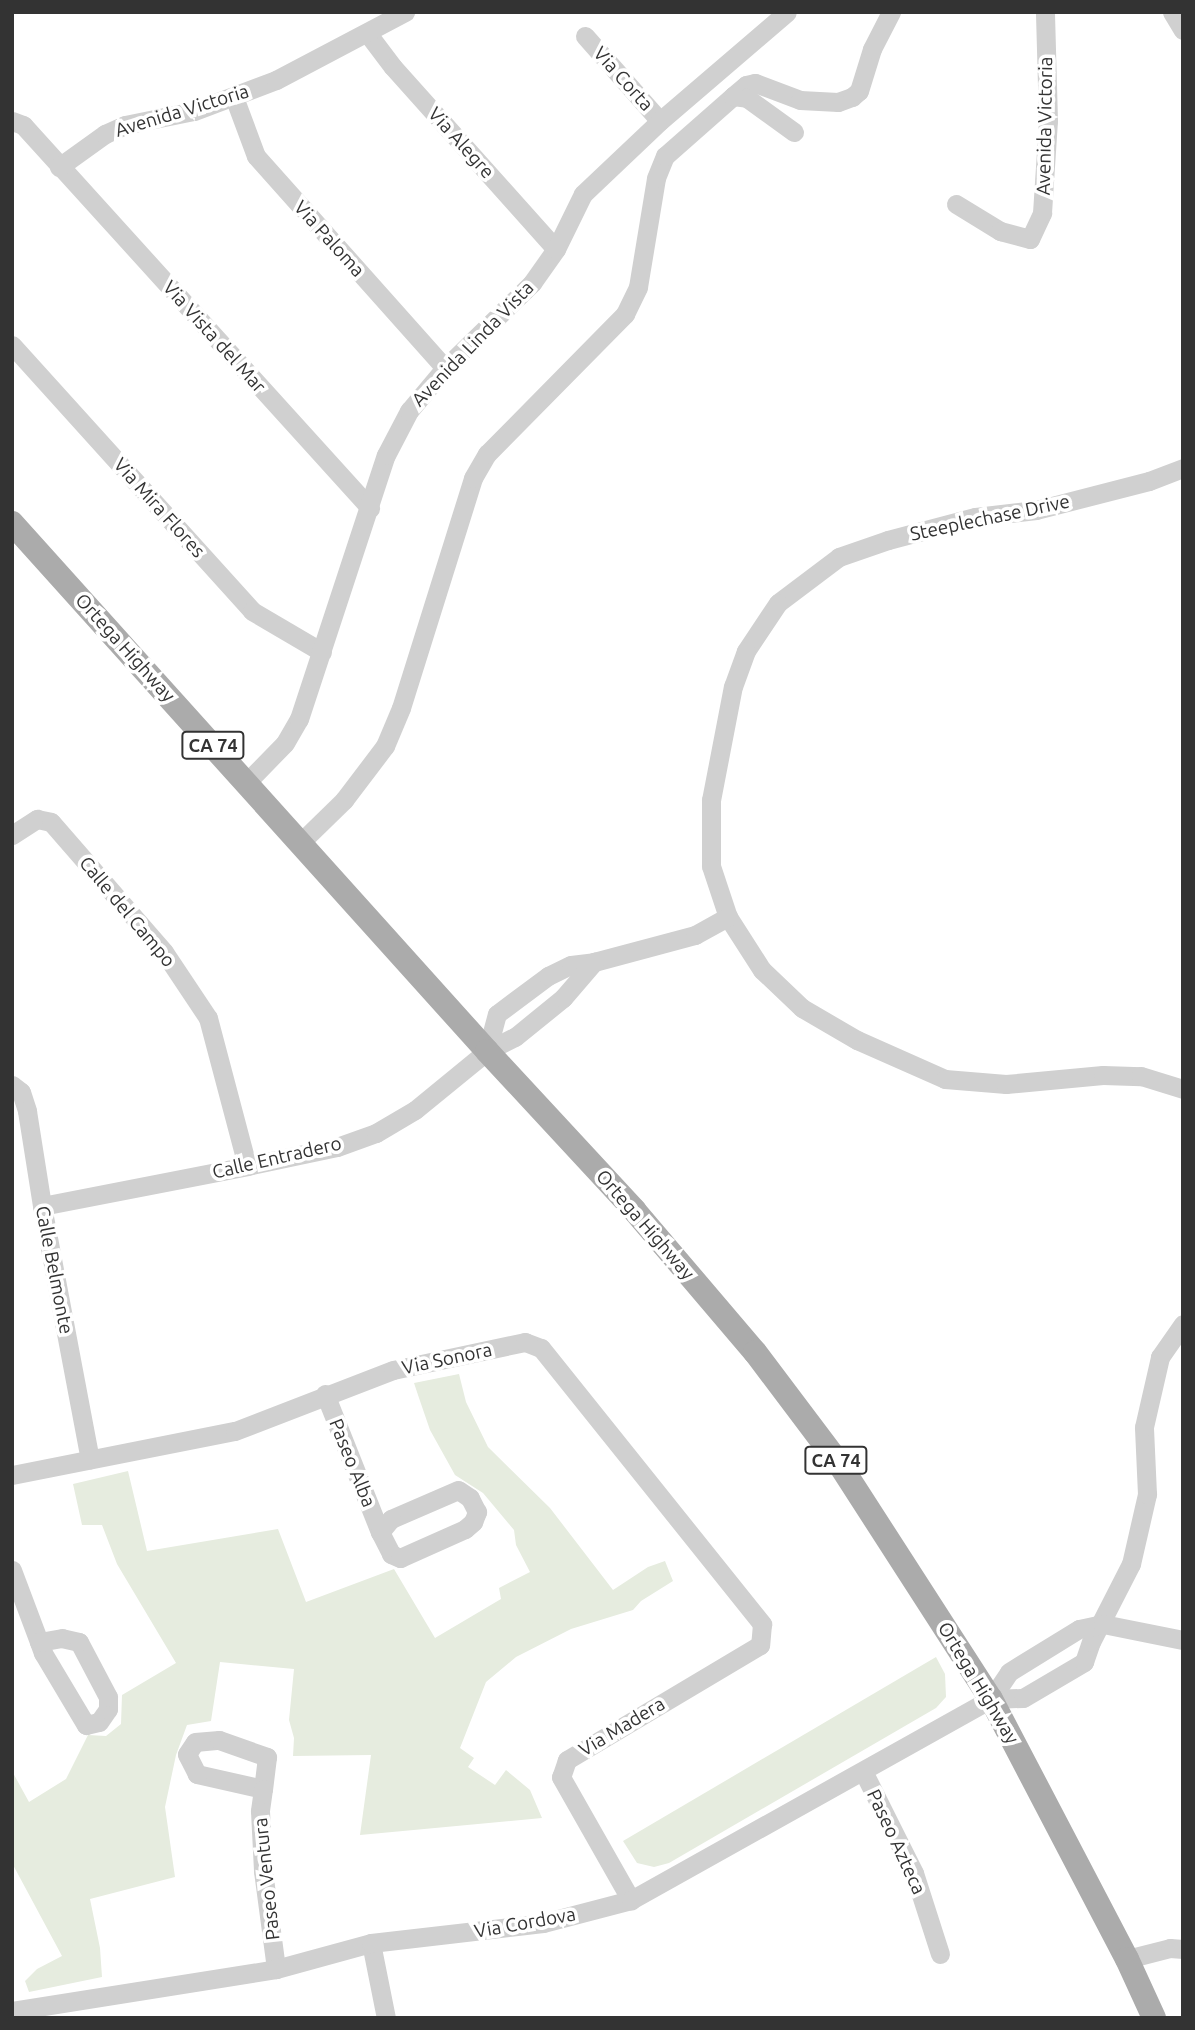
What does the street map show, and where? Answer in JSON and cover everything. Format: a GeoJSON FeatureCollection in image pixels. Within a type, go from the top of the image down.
{"type":"FeatureCollection","features":[{"type":"Feature","properties":{"kind":"main road","name":"Ortega Highway"},"geometry":{"type":"LineString","coordinates":[[12,523],[487,1051],[634,1210],[755,1352],[838,1462],[991,1699],[1127,1959],[1154,2018]]}},
{"type":"Feature","properties":{"kind":"street","name":"Avenida Victoria"},"geometry":{"type":"LineString","coordinates":[[59,167],[105,134],[125,125],[194,111],[234,97],[276,80],[368,34],[405,12]]}},
{"type":"Feature","properties":{"kind":"street","name":"Avenida Linda Vista"},"geometry":{"type":"LineString","coordinates":[[247,782],[285,743],[299,719],[396,431],[445,368],[532,283],[556,250],[583,194],[660,121],[787,12]]}},
{"type":"Feature","properties":{"kind":"street"},"geometry":{"type":"LineString","coordinates":[[300,843],[344,800],[385,746],[401,708],[473,478],[487,454],[625,314],[638,287],[656,178],[665,156],[746,85],[755,83],[800,100],[838,102],[852,97],[859,91],[872,49],[891,12]]}},
{"type":"Feature","properties":{"kind":"street","name":"Avenida Victoria"},"geometry":{"type":"LineString","coordinates":[[957,204],[1000,231],[1030,239],[1042,213],[1048,121],[1045,12]]}},
{"type":"Feature","properties":{"kind":"street"},"geometry":{"type":"LineString","coordinates":[[1172,12],[1183,30]]}},
{"type":"Feature","properties":{"kind":"street","name":"Via Alegre"},"geometry":{"type":"LineString","coordinates":[[368,34],[393,67],[556,250]]}},
{"type":"Feature","properties":{"kind":"street","name":"Via Corta"},"geometry":{"type":"LineString","coordinates":[[585,36],[660,121]]}},
{"type":"Feature","properties":{"kind":"street"},"geometry":{"type":"LineString","coordinates":[[733,96],[747,98],[794,132]]}},
{"type":"Feature","properties":{"kind":"street","name":"Via Paloma"},"geometry":{"type":"LineString","coordinates":[[234,97],[256,156],[445,368]]}},
{"type":"Feature","properties":{"kind":"street"},"geometry":{"type":"LineString","coordinates":[[12,121],[23,125],[59,167]]}},
{"type":"Feature","properties":{"kind":"street","name":"Via Vista del Mar"},"geometry":{"type":"LineString","coordinates":[[59,167],[370,508]]}},
{"type":"Feature","properties":{"kind":"street","name":"Via Mira Flores"},"geometry":{"type":"LineString","coordinates":[[12,345],[252,611],[322,652]]}},
{"type":"Feature","properties":{"kind":"street","name":"Steeplechase Drive"},"geometry":{"type":"LineString","coordinates":[[1183,468],[1149,481],[1036,510],[975,517],[888,540],[839,558],[778,603],[746,651],[733,686],[711,800],[711,866],[728,917],[762,970],[802,1008],[857,1040],[945,1079],[1006,1084],[1103,1075],[1141,1076],[1183,1089]]}},
{"type":"Feature","properties":{"kind":"street","name":"Calle del Campo"},"geometry":{"type":"LineString","coordinates":[[12,835],[37,819],[51,822],[164,952],[208,1018],[247,1167]]}},
{"type":"Feature","properties":{"kind":"street"},"geometry":{"type":"LineString","coordinates":[[487,1051],[497,1014],[548,976],[571,965],[594,962],[695,935],[728,917]]}},
{"type":"Feature","properties":{"kind":"street","name":"Calle Entradero"},"geometry":{"type":"LineString","coordinates":[[42,1206],[247,1167],[337,1147],[376,1133],[415,1110],[487,1051],[515,1037],[563,998],[594,962]]}},
{"type":"Feature","properties":{"kind":"street"},"geometry":{"type":"LineString","coordinates":[[548,976],[563,998]]}},
{"type":"Feature","properties":{"kind":"street","name":"Calle Belmonte"},"geometry":{"type":"LineString","coordinates":[[12,1085],[21,1092],[27,1111],[42,1206],[90,1460]]}},
{"type":"Feature","properties":{"kind":"street"},"geometry":{"type":"LineString","coordinates":[[991,1699],[1023,1698],[1084,1662],[1091,1642],[1103,1624],[1131,1564],[1147,1494],[1144,1427],[1160,1357],[1183,1324]]}},
{"type":"Feature","properties":{"kind":"street","name":"Via Sonora"},"geometry":{"type":"LineString","coordinates":[[12,1475],[235,1431],[325,1394],[393,1370],[525,1342],[541,1348],[762,1624]]}},
{"type":"Feature","properties":{"kind":"street","name":"Paseo Alba"},"geometry":{"type":"LineString","coordinates":[[325,1394],[380,1532],[390,1554],[400,1558],[465,1529],[473,1522],[477,1512],[470,1497],[458,1490],[391,1519],[380,1532]]}},
{"type":"Feature","properties":{"kind":"street"},"geometry":{"type":"LineString","coordinates":[[12,1570],[39,1642]]}},
{"type":"Feature","properties":{"kind":"street","name":"Via Madera"},"geometry":{"type":"LineString","coordinates":[[631,1900],[561,1777],[567,1760],[760,1645],[762,1624]]}},
{"type":"Feature","properties":{"kind":"street"},"geometry":{"type":"LineString","coordinates":[[991,1699],[1009,1672],[1079,1629],[1103,1624],[1183,1640]]}},
{"type":"Feature","properties":{"kind":"street","name":"Via Cordova"},"geometry":{"type":"LineString","coordinates":[[12,2011],[276,1969],[372,1943],[544,1923],[631,1900],[991,1699]]}},
{"type":"Feature","properties":{"kind":"street","name":"Paseo Azteca"},"geometry":{"type":"LineString","coordinates":[[863,1771],[914,1873],[940,1954]]}},
{"type":"Feature","properties":{"kind":"street","name":"Paseo Ventura"},"geometry":{"type":"LineString","coordinates":[[263,1788],[260,1811],[264,1871],[276,1969]]}},
{"type":"Feature","properties":{"kind":"street"},"geometry":{"type":"LineString","coordinates":[[372,1943],[386,2018]]}},
{"type":"Feature","properties":{"kind":"street"},"geometry":{"type":"LineString","coordinates":[[1127,1959],[1170,1948],[1183,1949]]}},
{"type":"Feature","properties":{"kind":"shaded area"},"geometry":{"type":"Polygon","coordinates":[[[459,1374],[466,1402],[488,1447],[550,1508],[613,1590],[648,1567],[665,1561],[673,1581],[641,1601],[633,1610],[571,1629],[516,1657],[486,1682],[460,1748],[474,1758],[468,1767],[495,1785],[506,1770],[530,1790],[542,1818],[360,1835],[371,1755],[293,1756],[294,1738],[289,1720],[294,1669],[220,1662],[211,1721],[187,1725],[176,1755],[165,1807],[175,1877],[90,1899],[100,1948],[102,1977],[29,1992],[25,1981],[37,1969],[62,1956],[12,1863],[12,1771],[29,1802],[66,1779],[88,1735],[106,1736],[121,1724],[122,1695],[176,1663],[117,1564],[102,1525],[82,1525],[73,1484],[128,1471],[147,1551],[278,1529],[306,1602],[394,1569],[435,1638],[501,1599],[499,1588],[530,1572],[516,1545],[514,1530],[483,1493],[455,1475],[430,1430],[414,1383],[459,1374]]]}},
{"type":"Feature","properties":{"kind":"shaded area"},"geometry":{"type":"Polygon","coordinates":[[[936,1657],[945,1674],[946,1697],[936,1708],[669,1863],[654,1867],[637,1863],[623,1841],[936,1657]]]}}]}
